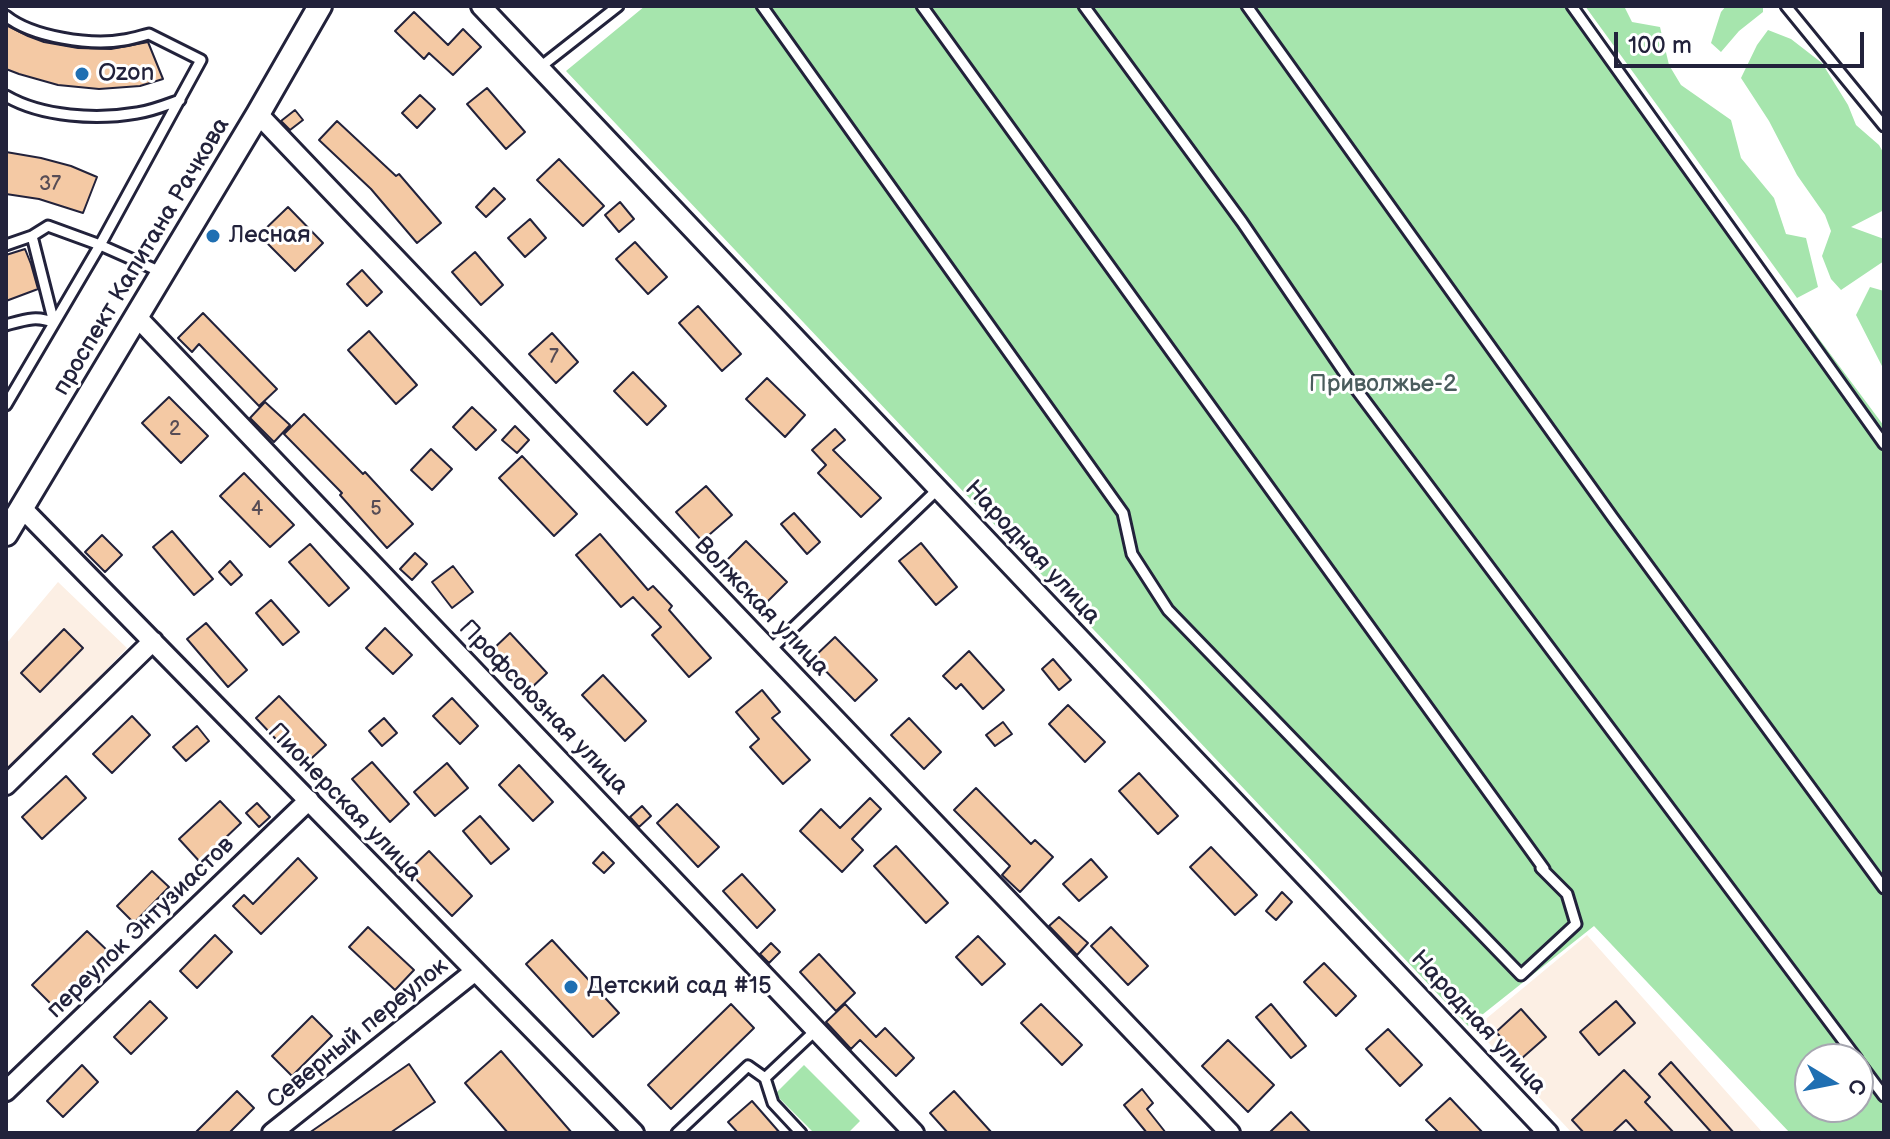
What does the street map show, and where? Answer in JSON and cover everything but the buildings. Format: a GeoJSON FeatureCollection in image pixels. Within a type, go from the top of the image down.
{"type":"FeatureCollection","features":[{"type":"Feature","properties":{"kind":"street","name":"проспект Капитана Рачкова"},"geometry":{"type":"LineString","coordinates":[[6,534],[320,6]]}},
{"type":"Feature","properties":{"kind":"street","name":"Народная улица"},"geometry":{"type":"LineString","coordinates":[[481,6],[1548,1133]]}},
{"type":"Feature","properties":{"kind":"street","name":"Волжская улица"},"geometry":{"type":"LineString","coordinates":[[258,114],[1230,1133]]}},
{"type":"Feature","properties":{"kind":"street","name":"Профсоюзная улица"},"geometry":{"type":"LineString","coordinates":[[137,317],[914,1133]]}},
{"type":"Feature","properties":{"kind":"street","name":"Пионерская улица"},"geometry":{"type":"LineString","coordinates":[[21,507],[634,1133]]}},
{"type":"Feature","properties":{"kind":"street"},"geometry":{"type":"LineString","coordinates":[[6,785],[153,641]]}},
{"type":"Feature","properties":{"kind":"street","name":"переулок Энтузиастов"},"geometry":{"type":"LineString","coordinates":[[6,1091],[309,800]]}},
{"type":"Feature","properties":{"kind":"street","name":"Северный переулок"},"geometry":{"type":"LineString","coordinates":[[272,1133],[474,972]]}},
{"type":"Feature","properties":{"kind":"lane"},"geometry":{"type":"LineString","coordinates":[[539,68],[618,6]]}},
{"type":"Feature","properties":{"kind":"lane"},"geometry":{"type":"LineString","coordinates":[[762,6],[1123,513],[1132,554],[1168,610],[1521,975],[1576,924],[1567,894],[1541,868],[1544,869],[922,6]]}},
{"type":"Feature","properties":{"kind":"lane"},"geometry":{"type":"LineString","coordinates":[[1084,6],[1242,222],[1350,381],[1844,1043]]}},
{"type":"Feature","properties":{"kind":"lane"},"geometry":{"type":"LineString","coordinates":[[1247,6],[1613,518],[1884,888]]}},
{"type":"Feature","properties":{"kind":"lane"},"geometry":{"type":"LineString","coordinates":[[1572,6],[1884,444]]}},
{"type":"Feature","properties":{"kind":"lane"},"geometry":{"type":"LineString","coordinates":[[1786,6],[1884,126]]}},
{"type":"Feature","properties":{"kind":"lane"},"geometry":{"type":"LineString","coordinates":[[6,16],[39,32],[78,40],[122,41],[149,34],[201,60],[100,245],[6,405]]}},
{"type":"Feature","properties":{"kind":"lane"},"geometry":{"type":"LineString","coordinates":[[6,96],[52,113],[98,117],[140,113],[180,100]]}},
{"type":"Feature","properties":{"kind":"lane"},"geometry":{"type":"LineString","coordinates":[[6,245],[32,236],[48,226],[163,273]]}},
{"type":"Feature","properties":{"kind":"lane"},"geometry":{"type":"LineString","coordinates":[[32,236],[54,323]]}},
{"type":"Feature","properties":{"kind":"lane"},"geometry":{"type":"LineString","coordinates":[[6,325],[36,317],[54,323]]}},
{"type":"Feature","properties":{"kind":"lane"},"geometry":{"type":"LineString","coordinates":[[770,650],[938,489]]}},
{"type":"Feature","properties":{"kind":"lane"},"geometry":{"type":"LineString","coordinates":[[765,1078],[816,1030]]}},
{"type":"Feature","properties":{"kind":"lane"},"geometry":{"type":"LineString","coordinates":[[677,1133],[748,1066],[765,1078],[773,1103],[801,1133]]}},
{"type":"Feature","properties":{"kind":"shaded area"},"geometry":{"type":"Polygon","coordinates":[[[58,582],[127,648],[6,774],[6,644],[58,582]]]}},
{"type":"Feature","properties":{"kind":"shaded area"},"geometry":{"type":"Polygon","coordinates":[[[1587,935],[1763,1133],[1572,1133],[1475,1028],[1587,935]]]}},
{"type":"Feature","properties":{"kind":"green space","name":"Приволжье-2"},"geometry":{"type":"Polygon","coordinates":[[[645,6],[1571,6],[1884,426],[1884,1133],[1790,1133],[1594,926],[1468,1026],[566,71],[645,6]]]}},
{"type":"Feature","properties":{"kind":"green space"},"geometry":{"type":"Polygon","coordinates":[[[1585,6],[1624,6],[1632,22],[1660,27],[1669,65],[1681,85],[1731,120],[1741,158],[1774,198],[1786,234],[1806,238],[1818,287],[1797,298],[1585,6]]]}},
{"type":"Feature","properties":{"kind":"green space"},"geometry":{"type":"Polygon","coordinates":[[[1726,6],[1763,6],[1763,12],[1739,31],[1721,52],[1711,43],[1726,6]]]}},
{"type":"Feature","properties":{"kind":"green space"},"geometry":{"type":"Polygon","coordinates":[[[1768,30],[1791,39],[1822,63],[1848,105],[1856,125],[1879,145],[1884,154],[1884,210],[1851,227],[1884,239],[1884,261],[1841,290],[1831,279],[1822,256],[1831,231],[1825,215],[1797,175],[1769,121],[1741,78],[1768,30]]]}},
{"type":"Feature","properties":{"kind":"green space"},"geometry":{"type":"Polygon","coordinates":[[[1870,287],[1884,291],[1884,370],[1856,315],[1870,287]]]}},
{"type":"Feature","properties":{"kind":"green space"},"geometry":{"type":"Polygon","coordinates":[[[804,1065],[860,1121],[848,1133],[814,1133],[775,1094],[804,1065]]]}},
{"type":"Feature","properties":{"kind":"place","name":"Ozon"},"geometry":{"type":"Point","coordinates":[82,74]}},
{"type":"Feature","properties":{"kind":"place","name":"Лесная"},"geometry":{"type":"Point","coordinates":[213,236]}},
{"type":"Feature","properties":{"kind":"place","name":"Детский сад #15"},"geometry":{"type":"Point","coordinates":[571,987]}}]}
